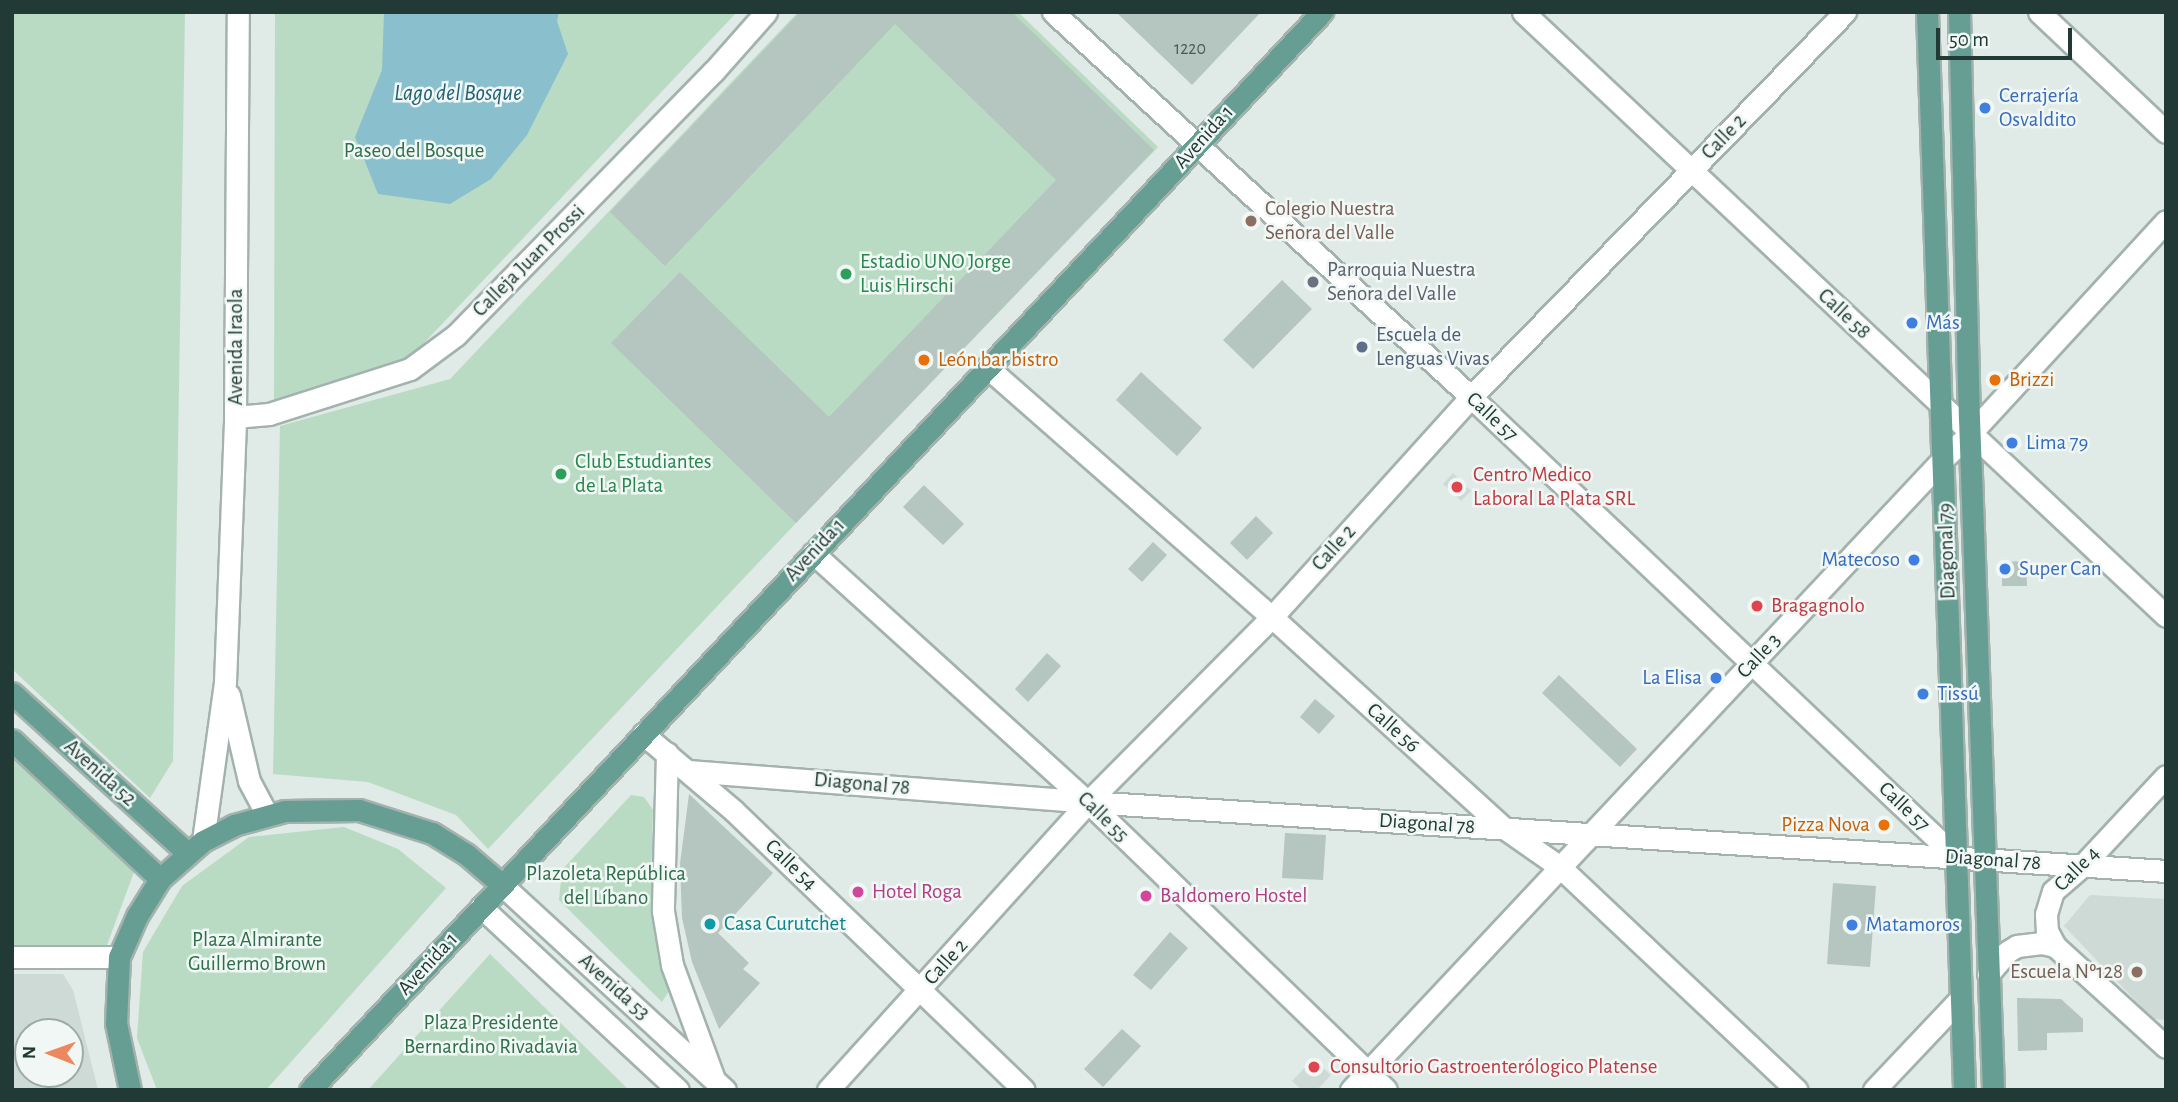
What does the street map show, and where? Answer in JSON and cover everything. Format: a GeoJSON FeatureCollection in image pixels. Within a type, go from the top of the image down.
{"type":"FeatureCollection","features":[{"type":"Feature","properties":{"kind":"main road","name":"Avenida 1"},"geometry":{"type":"LineString","coordinates":[[310,1090],[1322,12]]}},
{"type":"Feature","properties":{"kind":"main road","name":"Diagonal 79"},"geometry":{"type":"LineString","coordinates":[[1927,12],[1945,457],[1964,1090]]}},
{"type":"Feature","properties":{"kind":"main road","name":"Diagonal 79"},"geometry":{"type":"LineString","coordinates":[[1959,12],[1983,859],[1993,1090]]}},
{"type":"Feature","properties":{"kind":"main road","name":"Avenida 52"},"geometry":{"type":"LineString","coordinates":[[12,693],[195,847]]}},
{"type":"Feature","properties":{"kind":"main road","name":"Avenida 52"},"geometry":{"type":"LineString","coordinates":[[12,740],[160,880]]}},
{"type":"Feature","properties":{"kind":"main road"},"geometry":{"type":"LineString","coordinates":[[130,1090],[116,1023],[119,957],[137,916],[160,880],[195,847],[234,825],[285,811],[359,810],[432,834],[466,854],[502,885]]}},
{"type":"Feature","properties":{"kind":"street","name":"Avenida Iraola"},"geometry":{"type":"LineString","coordinates":[[195,847],[225,682],[235,417],[238,12]]}},
{"type":"Feature","properties":{"kind":"street","name":"Calleja Juan Prossi"},"geometry":{"type":"LineString","coordinates":[[235,417],[269,414],[410,369],[456,335],[713,72],[766,12]]}},
{"type":"Feature","properties":{"kind":"street","name":"Calle 57"},"geometry":{"type":"LineString","coordinates":[[1054,12],[1754,662],[1956,857]]}},
{"type":"Feature","properties":{"kind":"street","name":"Calle 58"},"geometry":{"type":"LineString","coordinates":[[1523,12],[2166,616]]}},
{"type":"Feature","properties":{"kind":"street","name":"Calle 2"},"geometry":{"type":"LineString","coordinates":[[828,1090],[1088,802],[1272,617],[1471,397],[1845,12]]}},
{"type":"Feature","properties":{"kind":"street"},"geometry":{"type":"LineString","coordinates":[[2039,12],[2166,132]]}},
{"type":"Feature","properties":{"kind":"street","name":"Calle 3"},"geometry":{"type":"LineString","coordinates":[[1351,1090],[1945,457],[1970,434],[2166,221]]}},
{"type":"Feature","properties":{"kind":"street","name":"Calle 56"},"geometry":{"type":"LineString","coordinates":[[987,368],[1272,617],[1504,828],[1560,867],[1797,1090]]}},
{"type":"Feature","properties":{"kind":"street","name":"Calle 55"},"geometry":{"type":"LineString","coordinates":[[813,553],[1088,802],[1386,1090]]}},
{"type":"Feature","properties":{"kind":"street","name":"Avenida Iraola"},"geometry":{"type":"LineString","coordinates":[[225,682],[249,781],[267,815]]}},
{"type":"Feature","properties":{"kind":"street","name":"Calle 54"},"geometry":{"type":"LineString","coordinates":[[643,734],[689,771],[1024,1090]]}},
{"type":"Feature","properties":{"kind":"street"},"geometry":{"type":"LineString","coordinates":[[667,753],[663,911],[672,965],[720,1084]]}},
{"type":"Feature","properties":{"kind":"street","name":"Diagonal 78"},"geometry":{"type":"LineString","coordinates":[[689,771],[1088,802],[2166,871]]}},
{"type":"Feature","properties":{"kind":"street","name":"Calle 4"},"geometry":{"type":"LineString","coordinates":[[2055,946],[2047,931],[2048,901],[2053,891],[2082,866],[2166,776]]}},
{"type":"Feature","properties":{"kind":"street","name":"Avenida 53"},"geometry":{"type":"LineString","coordinates":[[502,885],[720,1084]]}},
{"type":"Feature","properties":{"kind":"street","name":"Avenida 53"},"geometry":{"type":"LineString","coordinates":[[481,907],[678,1090]]}},
{"type":"Feature","properties":{"kind":"street"},"geometry":{"type":"LineString","coordinates":[[1988,974],[2007,951],[2017,946],[2042,943],[2055,946],[2166,1047]]}},
{"type":"Feature","properties":{"kind":"street"},"geometry":{"type":"LineString","coordinates":[[12,957],[119,957]]}},
{"type":"Feature","properties":{"kind":"street"},"geometry":{"type":"LineString","coordinates":[[1874,1090],[1960,999]]}},
{"type":"Feature","properties":{"kind":"shaded area","name":"Centro Medico Laboral La Plata SRL"},"geometry":{"type":"Polygon","coordinates":[[[1453,473],[1471,491],[1461,501],[1443,484],[1453,473]]]}},
{"type":"Feature","properties":{"kind":"shaded area","name":"Escuela Nº128"},"geometry":{"type":"Polygon","coordinates":[[[2090,895],[2166,899],[2166,1020],[2153,1019],[2064,926],[2090,895]]]}},
{"type":"Feature","properties":{"kind":"shaded area"},"geometry":{"type":"Polygon","coordinates":[[[12,974],[63,974],[73,990],[80,1018],[14,1018],[14,1088],[84,1088],[84,1034],[98,1090],[12,1090],[12,974]]]}},
{"type":"Feature","properties":{"kind":"shaded area","name":"Consultorio Gastroenterólogico Platense"},"geometry":{"type":"Polygon","coordinates":[[[1313,1059],[1331,1075],[1317,1090],[1302,1090],[1292,1081],[1313,1059]]]}},
{"type":"Feature","properties":{"kind":"green space"},"geometry":{"type":"Polygon","coordinates":[[[12,12],[185,12],[173,761],[150,798],[12,669],[12,12]]]}},
{"type":"Feature","properties":{"kind":"green space","name":"Paseo del Bosque"},"geometry":{"type":"Polygon","coordinates":[[[275,12],[737,12],[407,361],[274,401],[275,12]]]}},
{"type":"Feature","properties":{"kind":"green space","name":"Club Estudiantes de La Plata"},"geometry":{"type":"Polygon","coordinates":[[[798,12],[1018,12],[1158,147],[796,523],[488,849],[456,815],[368,782],[273,774],[280,426],[450,379],[798,12]]]}},
{"type":"Feature","properties":{"kind":"green space"},"geometry":{"type":"Polygon","coordinates":[[[12,749],[137,864],[107,945],[12,945],[12,749]]]}},
{"type":"Feature","properties":{"kind":"green space","name":"Plazoleta República del Líbano"},"geometry":{"type":"Polygon","coordinates":[[[631,795],[644,797],[653,810],[651,890],[658,958],[669,991],[662,1002],[559,900],[562,870],[631,795]]]}},
{"type":"Feature","properties":{"kind":"green space","name":"Plaza Almirante Guillermo Brown"},"geometry":{"type":"Polygon","coordinates":[[[344,827],[398,849],[446,888],[266,1090],[157,1090],[137,1038],[143,952],[182,886],[249,837],[344,827]]]}},
{"type":"Feature","properties":{"kind":"green space","name":"Plaza Presidente Bernardino Rivadavia"},"geometry":{"type":"Polygon","coordinates":[[[490,954],[629,1090],[368,1090],[490,954]]]}},
{"type":"Feature","properties":{"kind":"water","name":"Lago del Bosque"},"geometry":{"type":"Polygon","coordinates":[[[384,12],[559,12],[557,21],[568,54],[527,135],[491,179],[450,204],[378,194],[355,137],[382,70],[384,12]]]}},
{"type":"Feature","properties":{"kind":"building"},"geometry":{"type":"Polygon","coordinates":[[[800,12],[1012,12],[1154,150],[796,523],[611,343],[680,272],[829,417],[1056,180],[895,24],[665,266],[610,212],[800,12]]]}},
{"type":"Feature","properties":{"kind":"building"},"geometry":{"type":"Polygon","coordinates":[[[1116,12],[1261,12],[1192,85],[1116,12]]]}},
{"type":"Feature","properties":{"kind":"building"},"geometry":{"type":"Polygon","coordinates":[[[1282,280],[1312,309],[1253,369],[1223,340],[1282,280]]]}},
{"type":"Feature","properties":{"kind":"building"},"geometry":{"type":"Polygon","coordinates":[[[1141,372],[1202,428],[1177,456],[1116,400],[1141,372]]]}},
{"type":"Feature","properties":{"kind":"building"},"geometry":{"type":"Polygon","coordinates":[[[924,485],[964,524],[943,545],[903,507],[924,485]]]}},
{"type":"Feature","properties":{"kind":"building"},"geometry":{"type":"Polygon","coordinates":[[[1256,516],[1273,533],[1247,560],[1230,543],[1256,516]]]}},
{"type":"Feature","properties":{"kind":"building"},"geometry":{"type":"Polygon","coordinates":[[[1153,542],[1167,555],[1142,582],[1128,569],[1153,542]]]}},
{"type":"Feature","properties":{"kind":"building"},"geometry":{"type":"Polygon","coordinates":[[[2026,561],[2027,586],[2002,586],[2002,562],[2026,561]]]}},
{"type":"Feature","properties":{"kind":"building"},"geometry":{"type":"Polygon","coordinates":[[[1047,653],[1061,666],[1028,702],[1015,689],[1047,653]]]}},
{"type":"Feature","properties":{"kind":"building"},"geometry":{"type":"Polygon","coordinates":[[[1559,675],[1637,749],[1620,767],[1542,693],[1559,675]]]}},
{"type":"Feature","properties":{"kind":"building"},"geometry":{"type":"Polygon","coordinates":[[[1315,699],[1335,716],[1319,734],[1300,717],[1315,699]]]}},
{"type":"Feature","properties":{"kind":"building"},"geometry":{"type":"Polygon","coordinates":[[[689,794],[773,873],[718,933],[749,963],[743,969],[760,983],[719,1029],[692,962],[682,918],[680,864],[689,794]]]}},
{"type":"Feature","properties":{"kind":"building"},"geometry":{"type":"Polygon","coordinates":[[[1285,833],[1326,835],[1323,880],[1282,878],[1285,833]]]}},
{"type":"Feature","properties":{"kind":"building","name":"Matamoros"},"geometry":{"type":"Polygon","coordinates":[[[1833,883],[1876,886],[1870,967],[1827,964],[1833,883]]]}},
{"type":"Feature","properties":{"kind":"building"},"geometry":{"type":"Polygon","coordinates":[[[1170,932],[1188,948],[1151,990],[1133,975],[1170,932]]]}},
{"type":"Feature","properties":{"kind":"building"},"geometry":{"type":"Polygon","coordinates":[[[2017,998],[2061,999],[2083,1019],[2083,1032],[2047,1033],[2047,1050],[2018,1051],[2017,998]]]}},
{"type":"Feature","properties":{"kind":"building"},"geometry":{"type":"Polygon","coordinates":[[[1122,1029],[1141,1046],[1103,1087],[1084,1069],[1122,1029]]]}},
{"type":"Feature","properties":{"kind":"place","name":"Cerrajería Osvaldito"},"geometry":{"type":"Point","coordinates":[1985,108]}},
{"type":"Feature","properties":{"kind":"place","name":"Colegio Nuestra Señora del Valle"},"geometry":{"type":"Point","coordinates":[1251,221]}},
{"type":"Feature","properties":{"kind":"place","name":"Estadio UNO Jorge Luis Hirschi"},"geometry":{"type":"Point","coordinates":[846,274]}},
{"type":"Feature","properties":{"kind":"place","name":"Parroquia Nuestra Señora del Valle"},"geometry":{"type":"Point","coordinates":[1313,282]}},
{"type":"Feature","properties":{"kind":"place","name":"Más"},"geometry":{"type":"Point","coordinates":[1912,323]}},
{"type":"Feature","properties":{"kind":"place","name":"Escuela de Lenguas Vivas"},"geometry":{"type":"Point","coordinates":[1362,347]}},
{"type":"Feature","properties":{"kind":"place","name":"León bar bistro"},"geometry":{"type":"Point","coordinates":[924,360]}},
{"type":"Feature","properties":{"kind":"place","name":"Brizzi"},"geometry":{"type":"Point","coordinates":[1995,380]}},
{"type":"Feature","properties":{"kind":"place","name":"Lima 79"},"geometry":{"type":"Point","coordinates":[2012,443]}},
{"type":"Feature","properties":{"kind":"place","name":"Club Estudiantes de La Plata"},"geometry":{"type":"Point","coordinates":[561,474]}},
{"type":"Feature","properties":{"kind":"place","name":"Centro Medico Laboral La Plata SRL"},"geometry":{"type":"Point","coordinates":[1457,487]}},
{"type":"Feature","properties":{"kind":"place","name":"Matecoso"},"geometry":{"type":"Point","coordinates":[1914,560]}},
{"type":"Feature","properties":{"kind":"place","name":"Super Can"},"geometry":{"type":"Point","coordinates":[2005,569]}},
{"type":"Feature","properties":{"kind":"place","name":"Bragagnolo"},"geometry":{"type":"Point","coordinates":[1757,606]}},
{"type":"Feature","properties":{"kind":"place","name":"La Elisa"},"geometry":{"type":"Point","coordinates":[1716,678]}},
{"type":"Feature","properties":{"kind":"place","name":"Tissú"},"geometry":{"type":"Point","coordinates":[1923,694]}},
{"type":"Feature","properties":{"kind":"place","name":"Pizza Nova"},"geometry":{"type":"Point","coordinates":[1884,825]}},
{"type":"Feature","properties":{"kind":"place","name":"Hotel Roga"},"geometry":{"type":"Point","coordinates":[858,892]}},
{"type":"Feature","properties":{"kind":"place","name":"Baldomero Hostel"},"geometry":{"type":"Point","coordinates":[1146,896]}},
{"type":"Feature","properties":{"kind":"place","name":"Casa Curutchet"},"geometry":{"type":"Point","coordinates":[710,924]}},
{"type":"Feature","properties":{"kind":"place","name":"Matamoros"},"geometry":{"type":"Point","coordinates":[1852,925]}},
{"type":"Feature","properties":{"kind":"place","name":"Escuela Nº128"},"geometry":{"type":"Point","coordinates":[2137,972]}},
{"type":"Feature","properties":{"kind":"place","name":"Consultorio Gastroenterólogico Platense"},"geometry":{"type":"Point","coordinates":[1314,1067]}}]}
